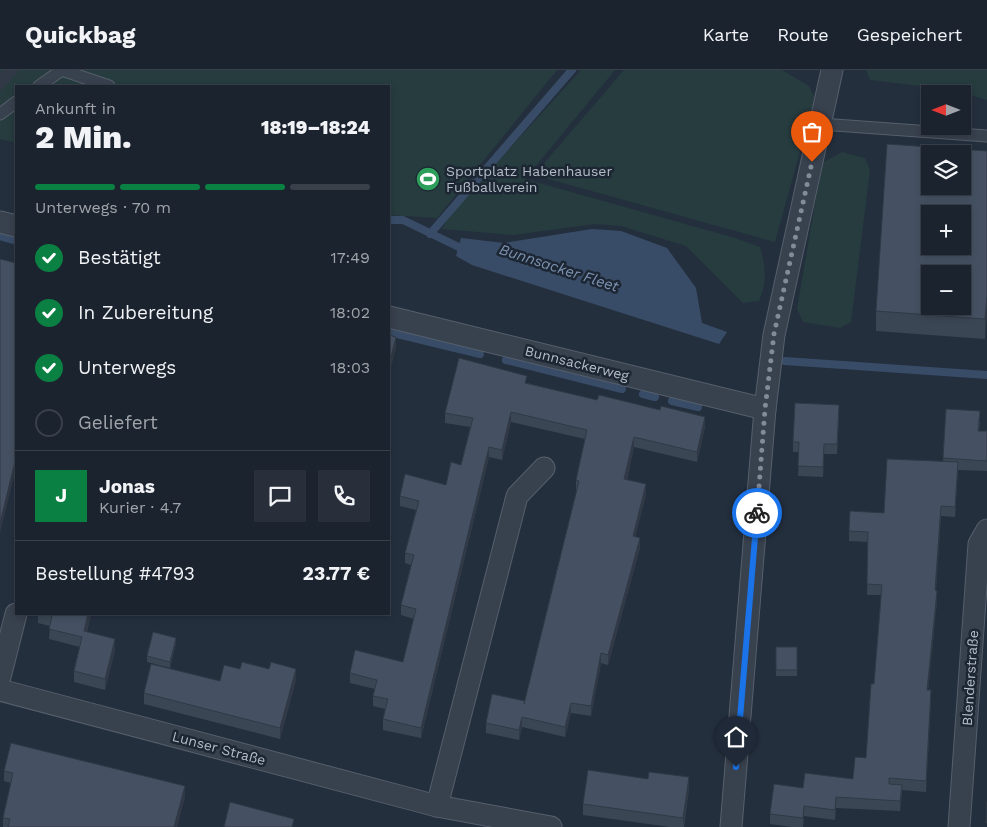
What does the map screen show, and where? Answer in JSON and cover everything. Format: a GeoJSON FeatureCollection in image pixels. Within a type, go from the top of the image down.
{"type":"FeatureCollection","features":[{"type":"Feature","properties":{"kind":"street"},"geometry":{"type":"LineString","coordinates":[[731,827],[765,409],[774,334],[832,70]]}},
{"type":"Feature","properties":{"kind":"street"},"geometry":{"type":"LineString","coordinates":[[0,222],[15,226]]}},
{"type":"Feature","properties":{"kind":"street","name":"Bunnsackerweg"},"geometry":{"type":"LineString","coordinates":[[390,317],[765,409]]}},
{"type":"Feature","properties":{"kind":"street"},"geometry":{"type":"LineString","coordinates":[[437,806],[518,496],[544,468]]}},
{"type":"Feature","properties":{"kind":"street","name":"Blenderstraße"},"geometry":{"type":"LineString","coordinates":[[959,827],[979,544],[987,530]]}},
{"type":"Feature","properties":{"kind":"street"},"geometry":{"type":"LineString","coordinates":[[0,677],[16,615]]}},
{"type":"Feature","properties":{"kind":"street","name":"Lunser Straße"},"geometry":{"type":"LineString","coordinates":[[0,690],[437,806],[551,827]]}},
{"type":"Feature","properties":{"kind":"lane"},"geometry":{"type":"LineString","coordinates":[[40,85],[62,70],[106,85]]}},
{"type":"Feature","properties":{"kind":"lane"},"geometry":{"type":"LineString","coordinates":[[0,114],[15,103]]}},
{"type":"Feature","properties":{"kind":"lane"},"geometry":{"type":"LineString","coordinates":[[821,124],[987,136]]}},
{"type":"Feature","properties":{"kind":"green space","name":"Sportplatz Habenhauser Fußballverein"},"geometry":{"type":"Polygon","coordinates":[[[0,70],[557,70],[437,218],[390,215],[390,85],[15,85],[15,143],[0,139],[0,70]]]}},
{"type":"Feature","properties":{"kind":"green space"},"geometry":{"type":"Polygon","coordinates":[[[581,70],[615,70],[525,179],[735,238],[760,247],[765,274],[759,301],[743,303],[686,246],[621,226],[595,224],[513,235],[442,229],[452,212],[581,70]]]}},
{"type":"Feature","properties":{"kind":"green space"},"geometry":{"type":"Polygon","coordinates":[[[624,70],[782,70],[809,86],[814,96],[812,108],[775,242],[534,175],[624,70]]]}},
{"type":"Feature","properties":{"kind":"green space"},"geometry":{"type":"Polygon","coordinates":[[[866,70],[987,70],[987,100],[971,95],[971,85],[921,86],[870,80],[866,70]]]}},
{"type":"Feature","properties":{"kind":"green space"},"geometry":{"type":"Polygon","coordinates":[[[842,152],[865,158],[870,170],[851,322],[840,328],[803,322],[797,309],[822,163],[842,152]]]}},
{"type":"Feature","properties":{"kind":"water"},"geometry":{"type":"Polygon","coordinates":[[[592,229],[621,231],[667,248],[696,288],[702,323],[727,332],[719,344],[472,265],[456,256],[461,238],[504,243],[592,229]]]}},
{"type":"Feature","properties":{"kind":"building"},"geometry":{"type":"Polygon","coordinates":[[[887,144],[921,146],[921,195],[971,195],[971,150],[987,151],[987,296],[985,319],[930,315],[971,315],[971,265],[921,265],[921,314],[876,311],[887,144]]]}},
{"type":"Feature","properties":{"kind":"building"},"geometry":{"type":"Polygon","coordinates":[[[0,259],[15,263],[15,462],[0,523],[0,259]]]}},
{"type":"Feature","properties":{"kind":"building"},"geometry":{"type":"Polygon","coordinates":[[[390,335],[396,337],[390,361],[390,335]]]}},
{"type":"Feature","properties":{"kind":"building"},"geometry":{"type":"Polygon","coordinates":[[[459,358],[527,376],[525,383],[597,400],[599,395],[660,410],[661,406],[705,417],[697,452],[634,437],[624,479],[646,484],[633,536],[640,538],[608,655],[601,653],[591,706],[571,703],[565,727],[522,717],[519,730],[486,723],[492,694],[525,701],[579,481],[576,480],[587,430],[511,412],[502,450],[489,447],[421,728],[383,719],[388,699],[373,696],[377,680],[350,673],[355,650],[403,662],[416,609],[401,605],[414,555],[405,553],[419,501],[400,496],[405,474],[446,485],[451,462],[461,465],[473,418],[445,413],[459,358]]]}},
{"type":"Feature","properties":{"kind":"building"},"geometry":{"type":"Polygon","coordinates":[[[795,403],[839,405],[837,444],[824,444],[823,467],[798,466],[799,442],[793,442],[795,403]]]}},
{"type":"Feature","properties":{"kind":"building"},"geometry":{"type":"Polygon","coordinates":[[[946,409],[980,411],[978,431],[987,431],[987,461],[943,458],[946,409]]]}},
{"type":"Feature","properties":{"kind":"building"},"geometry":{"type":"Polygon","coordinates":[[[887,459],[958,462],[955,507],[941,506],[935,590],[937,591],[927,690],[931,690],[926,781],[889,778],[889,784],[902,785],[900,801],[836,797],[835,810],[804,806],[803,818],[770,814],[774,784],[803,788],[805,773],[853,779],[855,757],[866,758],[871,684],[874,684],[882,585],[867,584],[868,532],[849,531],[850,511],[884,513],[887,459]]]}},
{"type":"Feature","properties":{"kind":"building"},"geometry":{"type":"Polygon","coordinates":[[[48,615],[88,615],[84,631],[115,639],[105,679],[74,671],[82,637],[49,629],[52,616],[48,615]]]}},
{"type":"Feature","properties":{"kind":"building"},"geometry":{"type":"Polygon","coordinates":[[[153,632],[176,638],[170,662],[147,656],[153,632]]]}},
{"type":"Feature","properties":{"kind":"building"},"geometry":{"type":"Polygon","coordinates":[[[776,647],[797,647],[797,670],[776,670],[776,647]]]}},
{"type":"Feature","properties":{"kind":"building"},"geometry":{"type":"Polygon","coordinates":[[[242,662],[269,669],[271,662],[296,669],[280,728],[144,693],[151,664],[220,681],[224,665],[240,669],[242,662]]]}},
{"type":"Feature","properties":{"kind":"building"},"geometry":{"type":"Polygon","coordinates":[[[11,743],[185,786],[174,827],[8,827],[10,819],[3,818],[13,773],[4,771],[11,743]]]}},
{"type":"Feature","properties":{"kind":"building"},"geometry":{"type":"Polygon","coordinates":[[[588,770],[648,779],[649,772],[689,777],[683,818],[583,804],[588,770]]]}},
{"type":"Feature","properties":{"kind":"building"},"geometry":{"type":"Polygon","coordinates":[[[230,802],[294,819],[292,827],[224,827],[230,802]]]}},
{"type":"Feature","properties":{"kind":"waterway"},"geometry":{"type":"LineString","coordinates":[[430,234],[572,70]]}},
{"type":"Feature","properties":{"kind":"waterway","name":"Bunnsacker Fleet"},"geometry":{"type":"LineString","coordinates":[[390,220],[403,220],[467,251]]}},
{"type":"Feature","properties":{"kind":"waterway"},"geometry":{"type":"LineString","coordinates":[[0,236],[13,240]]}},
{"type":"Feature","properties":{"kind":"waterway"},"geometry":{"type":"LineString","coordinates":[[390,332],[480,354]]}},
{"type":"Feature","properties":{"kind":"waterway"},"geometry":{"type":"LineString","coordinates":[[506,360],[622,389]]}},
{"type":"Feature","properties":{"kind":"waterway","name":"Bunnsacker Fleet"},"geometry":{"type":"LineString","coordinates":[[785,361],[987,375]]}},
{"type":"Feature","properties":{"kind":"waterway"},"geometry":{"type":"LineString","coordinates":[[643,394],[655,397]]}},
{"type":"Feature","properties":{"kind":"waterway"},"geometry":{"type":"LineString","coordinates":[[672,401],[698,407]]}},
{"type":"Feature","properties":{"kind":"way so far"},"geometry":{"type":"LineString","coordinates":[[757,513],[765,409],[774,334],[812,162]]}},
{"type":"Feature","properties":{"kind":"place","name":"Sportplatz Habenhauser Fußballverein"},"geometry":{"type":"Point","coordinates":[428,179]}},
{"type":"Feature","properties":{"kind":"route"},"geometry":{"type":"LineString","coordinates":[[736,767],[757,513]]}}]}
